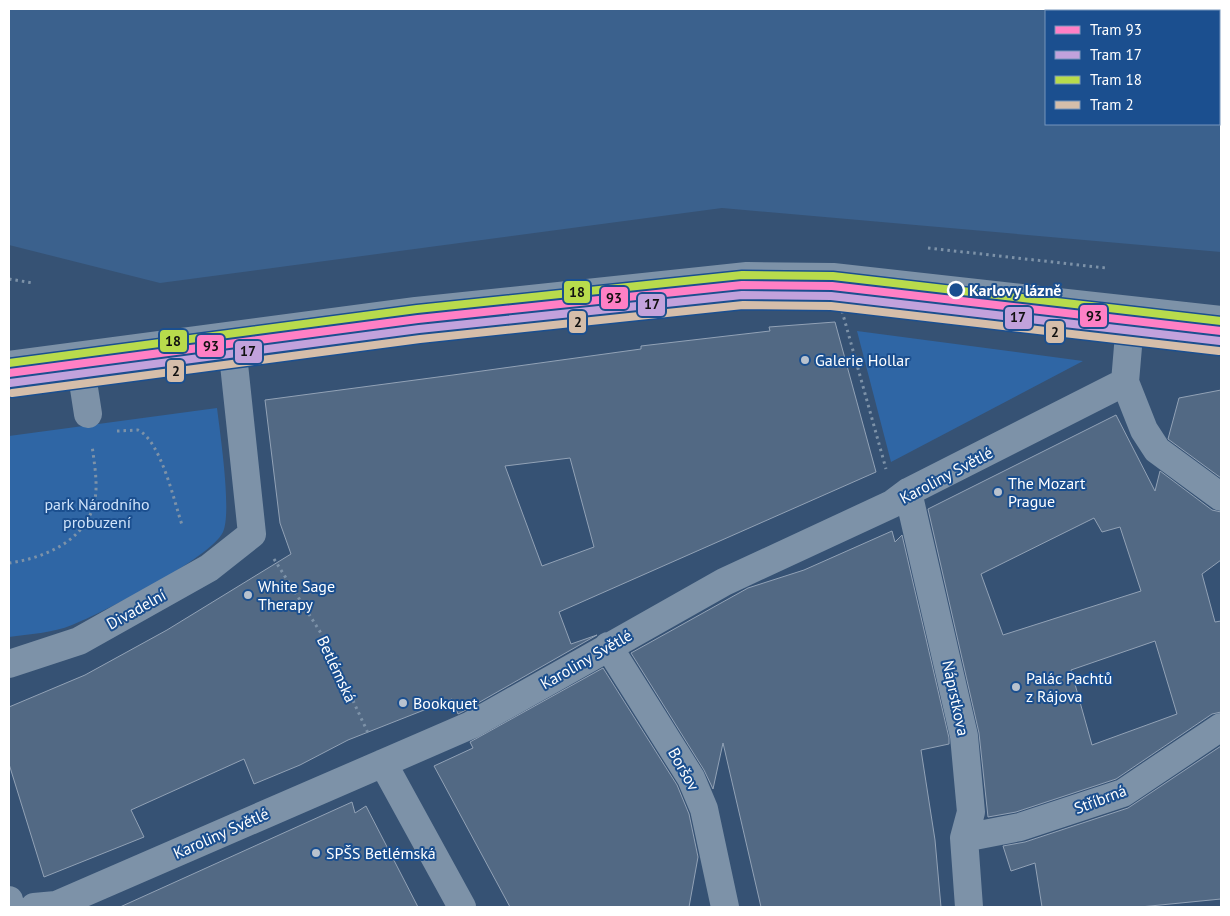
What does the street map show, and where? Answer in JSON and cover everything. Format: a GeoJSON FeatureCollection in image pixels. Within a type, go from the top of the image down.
{"type":"FeatureCollection","features":[{"type":"Feature","properties":{"kind":"street"},"geometry":{"type":"LineString","coordinates":[[9,365],[416,311],[747,276],[833,277],[1221,320]]}},
{"type":"Feature","properties":{"kind":"street"},"geometry":{"type":"LineString","coordinates":[[1131,311],[1125,382],[1144,430],[1157,450],[1221,497]]}},
{"type":"Feature","properties":{"kind":"street"},"geometry":{"type":"LineString","coordinates":[[231,336],[252,534]]}},
{"type":"Feature","properties":{"kind":"street"},"geometry":{"type":"LineString","coordinates":[[79,356],[90,425]]}},
{"type":"Feature","properties":{"kind":"street","name":"Karoliny Světlé"},"geometry":{"type":"LineString","coordinates":[[34,907],[56,906],[471,725],[724,582],[892,504],[908,492],[1125,382]]}},
{"type":"Feature","properties":{"kind":"street","name":"Náprstkova"},"geometry":{"type":"LineString","coordinates":[[908,492],[964,736],[971,812],[964,838],[969,907]]}},
{"type":"Feature","properties":{"kind":"street","name":"Divadelní"},"geometry":{"type":"LineString","coordinates":[[9,664],[79,641],[209,568],[252,534]]}},
{"type":"Feature","properties":{"kind":"street","name":"Boršov"},"geometry":{"type":"LineString","coordinates":[[608,646],[691,778],[704,809],[725,907]]}},
{"type":"Feature","properties":{"kind":"street","name":"Stříbrná"},"geometry":{"type":"LineString","coordinates":[[964,838],[1020,827],[1123,793],[1221,728]]}},
{"type":"Feature","properties":{"kind":"street"},"geometry":{"type":"LineString","coordinates":[[383,763],[462,907]]}},
{"type":"Feature","properties":{"kind":"street"},"geometry":{"type":"LineString","coordinates":[[9,900],[11,907]]}},
{"type":"Feature","properties":{"kind":"path"},"geometry":{"type":"LineString","coordinates":[[928,248],[1106,268]]}},
{"type":"Feature","properties":{"kind":"path"},"geometry":{"type":"LineString","coordinates":[[9,279],[33,283]]}},
{"type":"Feature","properties":{"kind":"path"},"geometry":{"type":"LineString","coordinates":[[842,310],[886,469]]}},
{"type":"Feature","properties":{"kind":"path"},"geometry":{"type":"LineString","coordinates":[[9,564],[38,558],[53,551],[80,529],[91,514],[95,497],[90,425],[144,432],[160,460],[182,525]]}},
{"type":"Feature","properties":{"kind":"path","name":"Betlémská"},"geometry":{"type":"LineString","coordinates":[[252,534],[280,565],[324,638],[361,722],[383,763]]}},
{"type":"Feature","properties":{"kind":"green space"},"geometry":{"type":"Polygon","coordinates":[[[857,331],[1083,361],[891,462],[857,331]]]}},
{"type":"Feature","properties":{"kind":"green space","name":"park Národního probuzení"},"geometry":{"type":"Polygon","coordinates":[[[217,408],[225,472],[226,508],[223,532],[214,543],[178,570],[87,619],[57,630],[9,637],[9,436],[217,408]]]}},
{"type":"Feature","properties":{"kind":"shaded area"},"geometry":{"type":"Polygon","coordinates":[[[9,9],[1221,9],[1221,252],[722,208],[160,283],[9,245],[9,9]]]}},
{"type":"Feature","properties":{"kind":"building"},"geometry":{"type":"Polygon","coordinates":[[[835,322],[876,472],[559,612],[571,644],[597,635],[458,714],[452,699],[348,740],[300,765],[254,784],[244,759],[131,810],[144,837],[44,877],[9,764],[9,707],[85,675],[167,630],[291,554],[280,523],[265,400],[641,349],[641,346],[770,331],[769,327],[835,322]],[[570,458],[505,466],[542,566],[594,547],[570,458]]]}},
{"type":"Feature","properties":{"kind":"building"},"geometry":{"type":"Polygon","coordinates":[[[1221,390],[1221,478],[1168,439],[1179,398],[1221,390]]]}},
{"type":"Feature","properties":{"kind":"building"},"geometry":{"type":"Polygon","coordinates":[[[1116,415],[1155,491],[1160,471],[1212,510],[1221,512],[1221,560],[1202,574],[1215,622],[1221,621],[1221,712],[1212,714],[1116,779],[1016,812],[988,817],[979,733],[928,509],[1116,415]],[[1094,518],[981,574],[1003,635],[1141,591],[1120,527],[1102,532],[1094,518]],[[1155,641],[1071,670],[1092,745],[1177,714],[1155,641]]]}},
{"type":"Feature","properties":{"kind":"building"},"geometry":{"type":"Polygon","coordinates":[[[892,531],[895,542],[902,535],[949,738],[949,744],[921,750],[935,840],[941,907],[761,907],[723,743],[713,789],[704,770],[631,653],[748,588],[804,570],[892,531]]]}},
{"type":"Feature","properties":{"kind":"building"},"geometry":{"type":"Polygon","coordinates":[[[603,668],[677,785],[689,814],[698,857],[689,907],[510,907],[434,766],[473,748],[470,742],[603,668]]]}},
{"type":"Feature","properties":{"kind":"building"},"geometry":{"type":"Polygon","coordinates":[[[1221,746],[1221,899],[1140,907],[1042,907],[1035,863],[1011,871],[1003,846],[1025,842],[1128,808],[1221,746]]]}},
{"type":"Feature","properties":{"kind":"building","name":"SPŠS Betlémská"},"geometry":{"type":"Polygon","coordinates":[[[352,802],[355,813],[366,806],[418,907],[120,907],[352,802]]]}},
{"type":"Feature","properties":{"kind":"tram line","name":"18"},"geometry":{"type":"LineString","coordinates":[[9,363],[417,309],[742,275],[833,276],[1221,321]]}},
{"type":"Feature","properties":{"kind":"tram line","name":"93"},"geometry":{"type":"LineString","coordinates":[[9,373],[418,319],[742,285],[832,286],[1221,331]]}},
{"type":"Feature","properties":{"kind":"tram line","name":"17"},"geometry":{"type":"LineString","coordinates":[[10,383],[419,329],[742,295],[831,296],[1220,341]]}},
{"type":"Feature","properties":{"kind":"tram line","name":"2"},"geometry":{"type":"LineString","coordinates":[[12,393],[420,339],[743,305],[831,306],[1219,351]]}},
{"type":"Feature","properties":{"kind":"place","name":"Karlovy lázně"},"geometry":{"type":"Point","coordinates":[956,290]}},
{"type":"Feature","properties":{"kind":"place","name":"Galerie Hollar"},"geometry":{"type":"Point","coordinates":[805,360]}},
{"type":"Feature","properties":{"kind":"place","name":"The Mozart Prague"},"geometry":{"type":"Point","coordinates":[998,492]}},
{"type":"Feature","properties":{"kind":"place","name":"White Sage Therapy"},"geometry":{"type":"Point","coordinates":[248,595]}},
{"type":"Feature","properties":{"kind":"place","name":"Palác Pachtů z Rájova"},"geometry":{"type":"Point","coordinates":[1016,687]}},
{"type":"Feature","properties":{"kind":"place","name":"Bookquet"},"geometry":{"type":"Point","coordinates":[403,703]}},
{"type":"Feature","properties":{"kind":"place","name":"SPŠS Betlémská"},"geometry":{"type":"Point","coordinates":[316,853]}}]}
